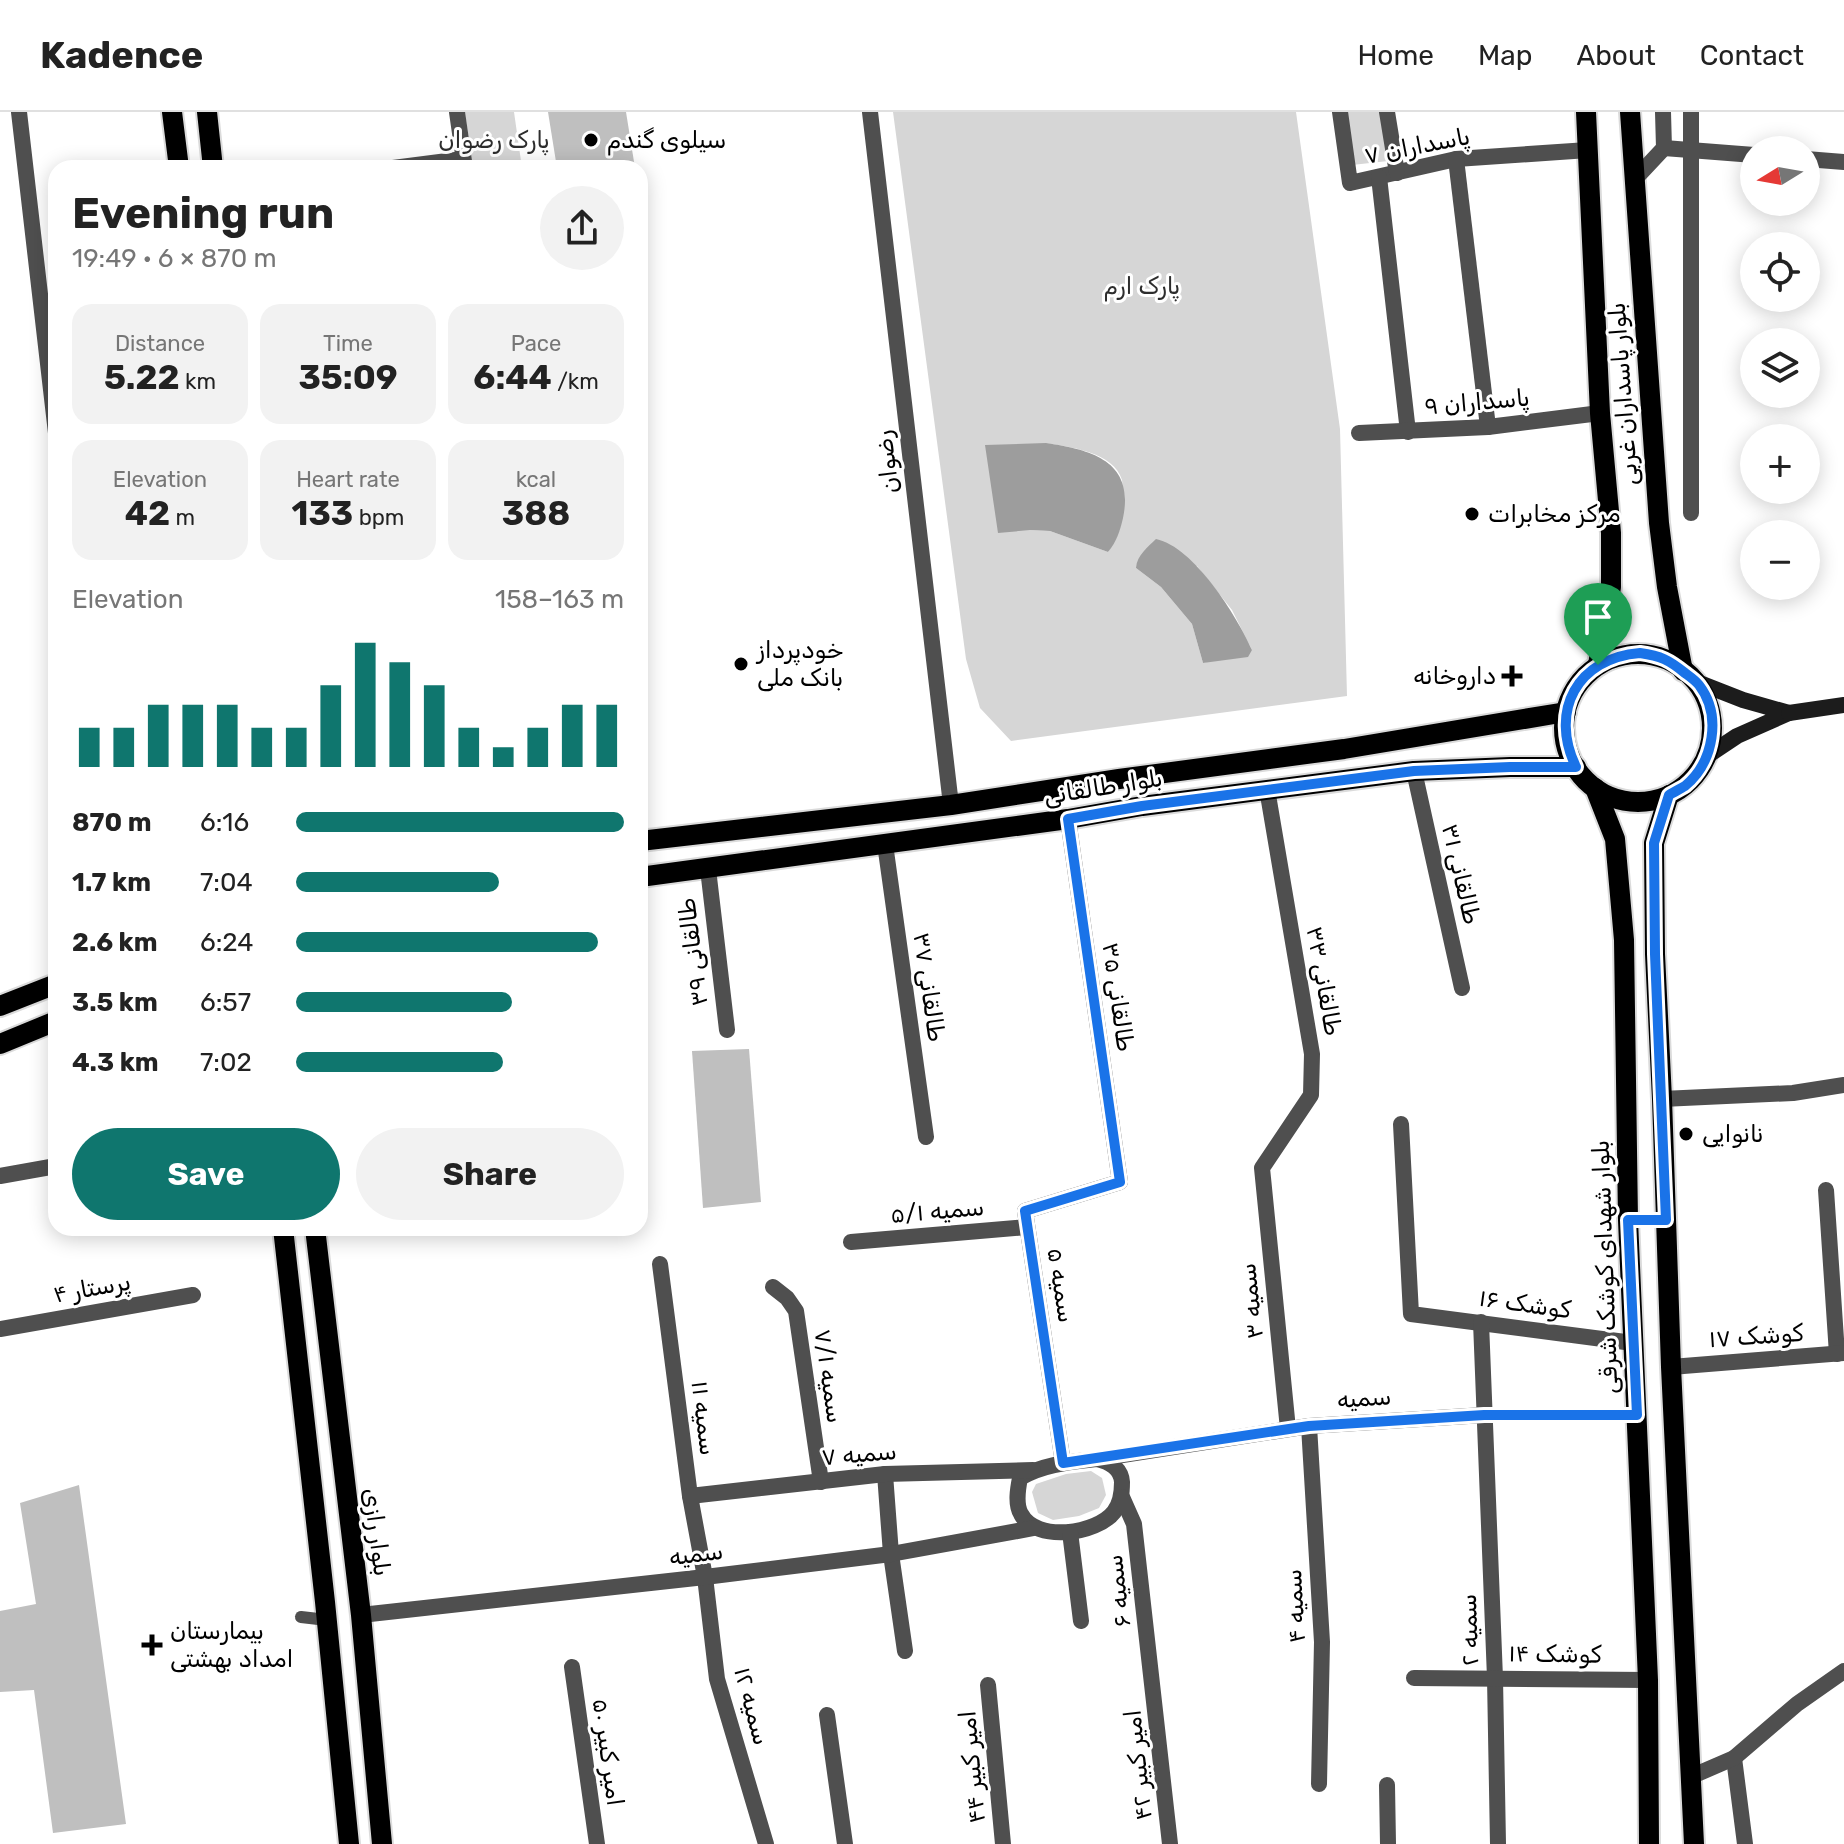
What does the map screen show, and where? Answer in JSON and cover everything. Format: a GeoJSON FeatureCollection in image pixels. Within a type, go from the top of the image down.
{"type":"FeatureCollection","features":[{"type":"Feature","properties":{"kind":"main road"},"geometry":{"type":"LineString","coordinates":[[172,112],[178,160]]}},
{"type":"Feature","properties":{"kind":"main road"},"geometry":{"type":"LineString","coordinates":[[207,112],[212,160]]}},
{"type":"Feature","properties":{"kind":"main road","name":"بلوار پاسداران غربی"},"geometry":{"type":"LineString","coordinates":[[1586,112],[1600,413],[1611,547],[1611,587],[1598,665]]}},
{"type":"Feature","properties":{"kind":"main road","name":"بلوار پاسداران غربی"},"geometry":{"type":"LineString","coordinates":[[1630,112],[1659,523],[1667,587],[1690,677]]}},
{"type":"Feature","properties":{"kind":"main road"},"geometry":{"type":"LineString","coordinates":[[1640,653],[1669,660],[1690,677],[1705,695],[1712,726],[1707,756],[1697,772],[1685,786],[1654,800],[1623,800],[1595,788],[1576,767],[1566,740],[1566,712],[1584,678],[1598,665],[1612,658],[1640,653]]}},
{"type":"Feature","properties":{"kind":"main road"},"geometry":{"type":"LineString","coordinates":[[1690,677],[1743,700],[1789,713]]}},
{"type":"Feature","properties":{"kind":"main road"},"geometry":{"type":"LineString","coordinates":[[1707,756],[1737,736],[1789,713],[1844,705]]}},
{"type":"Feature","properties":{"kind":"main road","name":"بلوار طالقانی"},"geometry":{"type":"LineString","coordinates":[[648,840],[951,805],[1344,749],[1566,712]]}},
{"type":"Feature","properties":{"kind":"main road","name":"بلوار طالقانی"},"geometry":{"type":"LineString","coordinates":[[648,876],[1414,771],[1576,767]]}},
{"type":"Feature","properties":{"kind":"main road","name":"بلوار شهدای کوشک شرقی"},"geometry":{"type":"LineString","coordinates":[[1595,788],[1615,839],[1624,940],[1628,1220],[1648,1680],[1649,1844]]}},
{"type":"Feature","properties":{"kind":"main road"},"geometry":{"type":"LineString","coordinates":[[1669,795],[1654,843],[1655,954],[1694,1844]]}},
{"type":"Feature","properties":{"kind":"main road"},"geometry":{"type":"LineString","coordinates":[[0,1006],[48,987]]}},
{"type":"Feature","properties":{"kind":"main road"},"geometry":{"type":"LineString","coordinates":[[0,1044],[48,1024]]}},
{"type":"Feature","properties":{"kind":"main road"},"geometry":{"type":"LineString","coordinates":[[1628,1220],[1666,1220]]}},
{"type":"Feature","properties":{"kind":"main road"},"geometry":{"type":"LineString","coordinates":[[284,1236],[349,1844]]}},
{"type":"Feature","properties":{"kind":"main road","name":"بلوار رازی"},"geometry":{"type":"LineString","coordinates":[[316,1236],[361,1615],[382,1844]]}},
{"type":"Feature","properties":{"kind":"main road"},"geometry":{"type":"LineString","coordinates":[[297,1345],[328,1340]]}},
{"type":"Feature","properties":{"kind":"street"},"geometry":{"type":"LineString","coordinates":[[19,112],[48,369]]}},
{"type":"Feature","properties":{"kind":"street"},"geometry":{"type":"LineString","coordinates":[[457,112],[463,160]]}},
{"type":"Feature","properties":{"kind":"street","name":"رضوان"},"geometry":{"type":"LineString","coordinates":[[870,112],[951,805]]}},
{"type":"Feature","properties":{"kind":"street","name":"پاسداران ۷"},"geometry":{"type":"LineString","coordinates":[[1340,112],[1350,183],[1456,159],[1588,150]]}},
{"type":"Feature","properties":{"kind":"street"},"geometry":{"type":"LineString","coordinates":[[1387,112],[1397,173]]}},
{"type":"Feature","properties":{"kind":"street"},"geometry":{"type":"LineString","coordinates":[[1634,180],[1664,148],[1663,112]]}},
{"type":"Feature","properties":{"kind":"street"},"geometry":{"type":"LineString","coordinates":[[1691,112],[1691,513]]}},
{"type":"Feature","properties":{"kind":"street"},"geometry":{"type":"LineString","coordinates":[[1664,148],[1740,154]]}},
{"type":"Feature","properties":{"kind":"street"},"geometry":{"type":"LineString","coordinates":[[1456,159],[1488,427]]}},
{"type":"Feature","properties":{"kind":"street"},"geometry":{"type":"LineString","coordinates":[[1820,160],[1844,162]]}},
{"type":"Feature","properties":{"kind":"street"},"geometry":{"type":"LineString","coordinates":[[1379,177],[1408,432]]}},
{"type":"Feature","properties":{"kind":"street","name":"پاسداران ۹"},"geometry":{"type":"LineString","coordinates":[[1359,433],[1488,427],[1600,413]]}},
{"type":"Feature","properties":{"kind":"street","name":"طالقانی ۳۱"},"geometry":{"type":"LineString","coordinates":[[1414,771],[1462,988]]}},
{"type":"Feature","properties":{"kind":"street","name":"طالقانی ۳۳"},"geometry":{"type":"LineString","coordinates":[[1262,1168],[1311,1095],[1312,1068],[1267,789]]}},
{"type":"Feature","properties":{"kind":"street","name":"طالقانی ۳۵"},"geometry":{"type":"LineString","coordinates":[[1068,819],[1120,1182]]}},
{"type":"Feature","properties":{"kind":"street","name":"طالقانی ۳۷"},"geometry":{"type":"LineString","coordinates":[[885,844],[926,1137]]}},
{"type":"Feature","properties":{"kind":"street","name":"طالقانی ۳۹"},"geometry":{"type":"LineString","coordinates":[[708,869],[727,1030]]}},
{"type":"Feature","properties":{"kind":"street"},"geometry":{"type":"LineString","coordinates":[[1662,1099],[1793,1093],[1844,1085]]}},
{"type":"Feature","properties":{"kind":"street","name":"کوشک ۱۶"},"geometry":{"type":"LineString","coordinates":[[1401,1124],[1411,1314],[1633,1343]]}},
{"type":"Feature","properties":{"kind":"street"},"geometry":{"type":"LineString","coordinates":[[0,1176],[48,1167]]}},
{"type":"Feature","properties":{"kind":"street","name":"سمیه ۳"},"geometry":{"type":"LineString","coordinates":[[1262,1168],[1288,1429]]}},
{"type":"Feature","properties":{"kind":"street","name":"سمیه ۵"},"geometry":{"type":"LineString","coordinates":[[1063,1463],[1025,1211],[1120,1182]]}},
{"type":"Feature","properties":{"kind":"street"},"geometry":{"type":"LineString","coordinates":[[1826,1190],[1840,1354]]}},
{"type":"Feature","properties":{"kind":"street","name":"سمیه ۵/۱"},"geometry":{"type":"LineString","coordinates":[[851,1242],[1027,1227]]}},
{"type":"Feature","properties":{"kind":"street","name":"سمیه ۱۱"},"geometry":{"type":"LineString","coordinates":[[660,1264],[690,1496],[705,1577]]}},
{"type":"Feature","properties":{"kind":"street","name":"سمیه ۷/۱"},"geometry":{"type":"LineString","coordinates":[[773,1287],[787,1298],[796,1311],[821,1482]]}},
{"type":"Feature","properties":{"kind":"street","name":"پرستار ۴"},"geometry":{"type":"LineString","coordinates":[[0,1329],[193,1295]]}},
{"type":"Feature","properties":{"kind":"street","name":"سمیه ۲"},"geometry":{"type":"LineString","coordinates":[[1481,1322],[1495,1678],[1498,1844]]}},
{"type":"Feature","properties":{"kind":"street","name":"کوشک ۱۷"},"geometry":{"type":"LineString","coordinates":[[1671,1367],[1840,1354]]}},
{"type":"Feature","properties":{"kind":"street","name":"سمیه"},"geometry":{"type":"LineString","coordinates":[[1097,1459],[1309,1426],[1484,1415],[1637,1415]]}},
{"type":"Feature","properties":{"kind":"street","name":"سمیه ۴"},"geometry":{"type":"LineString","coordinates":[[1309,1426],[1322,1642],[1319,1784]]}},
{"type":"Feature","properties":{"kind":"street"},"geometry":{"type":"LineString","coordinates":[[1097,1459],[1112,1463],[1122,1477],[1122,1497],[1113,1514],[1091,1528],[1051,1532],[1034,1528],[1020,1514],[1017,1494],[1020,1478],[1033,1470],[1097,1459]]}},
{"type":"Feature","properties":{"kind":"street","name":"سمیه ۷"},"geometry":{"type":"LineString","coordinates":[[690,1496],[885,1474],[1033,1470]]}},
{"type":"Feature","properties":{"kind":"street"},"geometry":{"type":"LineString","coordinates":[[885,1474],[891,1554],[905,1651]]}},
{"type":"Feature","properties":{"kind":"street","name":"سمیه ۶"},"geometry":{"type":"LineString","coordinates":[[1122,1497],[1134,1524],[1153,1681]]}},
{"type":"Feature","properties":{"kind":"street","name":"سمیه"},"geometry":{"type":"LineString","coordinates":[[361,1615],[891,1554],[1034,1528]]}},
{"type":"Feature","properties":{"kind":"street"},"geometry":{"type":"LineString","coordinates":[[1070,1532],[1081,1621]]}},
{"type":"Feature","properties":{"kind":"street","name":"سمیه ۱۲"},"geometry":{"type":"LineString","coordinates":[[705,1577],[717,1679],[766,1844]]}},
{"type":"Feature","properties":{"kind":"street","name":"امیر کبیر ۵۰"},"geometry":{"type":"LineString","coordinates":[[572,1667],[597,1844]]}},
{"type":"Feature","properties":{"kind":"street"},"geometry":{"type":"LineString","coordinates":[[1690,1777],[1734,1758],[1797,1704],[1844,1671]]}},
{"type":"Feature","properties":{"kind":"street","name":"کوشک ۱۴"},"geometry":{"type":"LineString","coordinates":[[1414,1678],[1648,1680]]}},
{"type":"Feature","properties":{"kind":"street","name":"امیر کبیر ۴۲"},"geometry":{"type":"LineString","coordinates":[[1153,1681],[1170,1844]]}},
{"type":"Feature","properties":{"kind":"street","name":"امیر کبیر ۴۴"},"geometry":{"type":"LineString","coordinates":[[988,1685],[1003,1844]]}},
{"type":"Feature","properties":{"kind":"street"},"geometry":{"type":"LineString","coordinates":[[827,1715],[845,1844]]}},
{"type":"Feature","properties":{"kind":"street"},"geometry":{"type":"LineString","coordinates":[[1734,1758],[1745,1844]]}},
{"type":"Feature","properties":{"kind":"street"},"geometry":{"type":"LineString","coordinates":[[1387,1785],[1388,1844]]}},
{"type":"Feature","properties":{"kind":"lane"},"geometry":{"type":"LineString","coordinates":[[301,1617],[327,1620]]}},
{"type":"Feature","properties":{"kind":"green space","name":"پارک رضوان"},"geometry":{"type":"Polygon","coordinates":[[[465,112],[514,112],[521,160],[472,160],[465,112]]]}},
{"type":"Feature","properties":{"kind":"green space","name":"پارک ارم"},"geometry":{"type":"Polygon","coordinates":[[[893,112],[1296,112],[1340,429],[1347,696],[1011,741],[980,708],[966,659],[893,112]],[[1046,443],[1030,530],[1050,531],[1108,552],[1119,532],[1121,521],[1122,482],[1117,471],[1110,463],[1090,452],[1046,443]],[[1197,566],[1136,568],[1161,587],[1192,624],[1203,663],[1252,650],[1232,610],[1197,566]]]}},
{"type":"Feature","properties":{"kind":"green space"},"geometry":{"type":"Polygon","coordinates":[[[1345,112],[1382,112],[1388,161],[1352,165],[1345,112]]]}},
{"type":"Feature","properties":{"kind":"green space"},"geometry":{"type":"Polygon","coordinates":[[[1091,1471],[1102,1478],[1106,1495],[1099,1508],[1079,1516],[1053,1520],[1038,1513],[1032,1492],[1036,1484],[1066,1474],[1091,1471]]]}},
{"type":"Feature","properties":{"kind":"shaded area"},"geometry":{"type":"Polygon","coordinates":[[[1046,443],[1094,455],[1116,471],[1125,499],[1119,532],[1108,552],[1050,531],[998,533],[985,445],[1046,443]]]}},
{"type":"Feature","properties":{"kind":"shaded area"},"geometry":{"type":"Polygon","coordinates":[[[1156,539],[1185,555],[1213,585],[1252,650],[1248,657],[1203,663],[1192,624],[1161,587],[1136,568],[1141,555],[1156,539]]]}},
{"type":"Feature","properties":{"kind":"building","name":"سیلوی گندم"},"geometry":{"type":"Polygon","coordinates":[[[548,112],[626,112],[634,160],[556,160],[548,112]]]}},
{"type":"Feature","properties":{"kind":"building"},"geometry":{"type":"Polygon","coordinates":[[[749,1049],[761,1202],[703,1208],[692,1051],[749,1049]]]}},
{"type":"Feature","properties":{"kind":"building"},"geometry":{"type":"Polygon","coordinates":[[[79,1485],[126,1824],[53,1833],[34,1690],[0,1692],[0,1611],[36,1604],[20,1503],[79,1485]]]}},
{"type":"Feature","properties":{"kind":"place","name":"سیلوی گندم"},"geometry":{"type":"Point","coordinates":[591,140]}},
{"type":"Feature","properties":{"kind":"place","name":"مرکز مخابرات"},"geometry":{"type":"Point","coordinates":[1472,514]}},
{"type":"Feature","properties":{"kind":"place","name":"خودپرداز بانک ملی"},"geometry":{"type":"Point","coordinates":[741,664]}},
{"type":"Feature","properties":{"kind":"place","name":"داروخانه"},"geometry":{"type":"Point","coordinates":[1512,676]}},
{"type":"Feature","properties":{"kind":"place","name":"نانوایی"},"geometry":{"type":"Point","coordinates":[1686,1134]}},
{"type":"Feature","properties":{"kind":"place","name":"بیمارستان امداد بهشتی"},"geometry":{"type":"Point","coordinates":[152,1645]}},
{"type":"Feature","properties":{"kind":"route"},"geometry":{"type":"LineString","coordinates":[[1640,653],[1669,660],[1697,682],[1705,695],[1712,726],[1707,756],[1685,786],[1669,795],[1654,843],[1655,954],[1666,1220],[1628,1220],[1637,1415],[1484,1415],[1309,1426],[1063,1463],[1025,1211],[1120,1182],[1068,819],[1142,806],[1414,771],[1576,767],[1566,740],[1566,712],[1573,694],[1598,665],[1626,654],[1640,653]]}}]}
